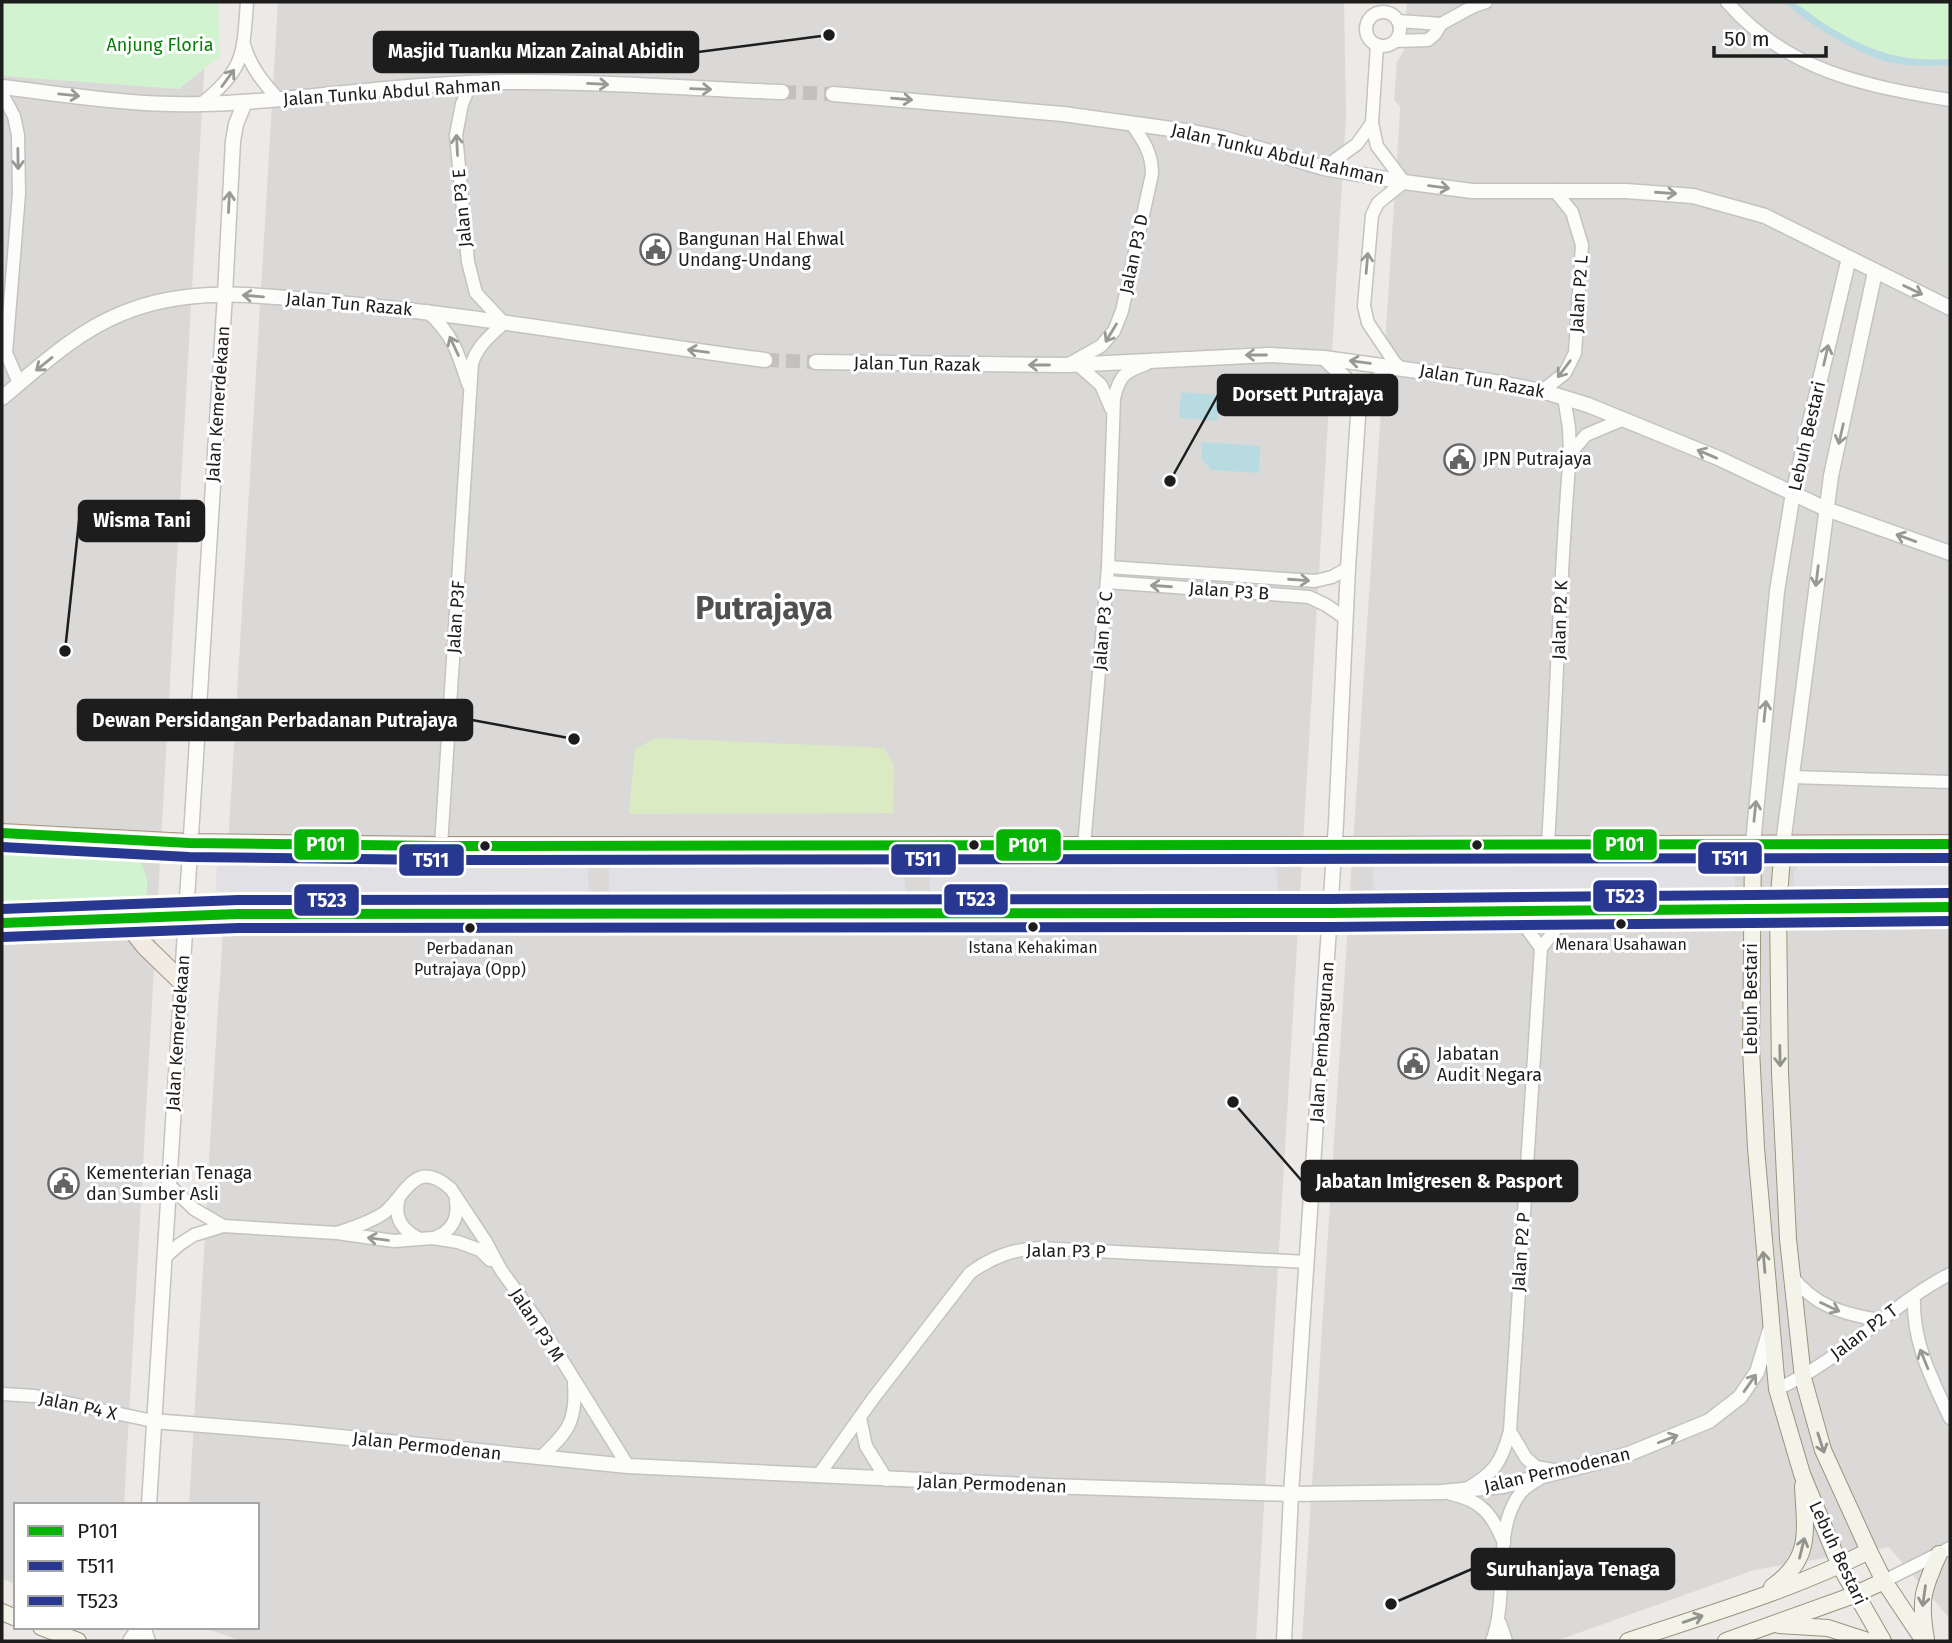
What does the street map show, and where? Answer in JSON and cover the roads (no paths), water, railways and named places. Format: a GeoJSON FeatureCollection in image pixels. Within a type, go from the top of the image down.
{"type":"FeatureCollection","features":[{"type":"Feature","properties":{"kind":"main road"},"geometry":{"type":"LineString","coordinates":[[2,834],[189,843],[441,846],[1950,844]]}},
{"type":"Feature","properties":{"kind":"main road","name":"Lebuh Bestari"},"geometry":{"type":"LineString","coordinates":[[1753,844],[1751,1049],[1754,1123],[1777,1389],[1802,1474],[1840,1566],[1882,1641]]}},
{"type":"Feature","properties":{"kind":"main road","name":"Lebuh Bestari"},"geometry":{"type":"LineString","coordinates":[[1783,844],[1778,909],[1780,1073],[1791,1275],[1802,1378],[1823,1451],[1869,1551],[1884,1581],[1925,1641]]}},
{"type":"Feature","properties":{"kind":"main road"},"geometry":{"type":"LineString","coordinates":[[2,922],[187,915],[1330,913],[1950,907]]}},
{"type":"Feature","properties":{"kind":"main road"},"geometry":{"type":"LineString","coordinates":[[122,917],[145,946],[180,980]]}},
{"type":"Feature","properties":{"kind":"main road"},"geometry":{"type":"LineString","coordinates":[[1735,1605],[1779,1582],[1796,1565],[1805,1540],[1802,1474]]}},
{"type":"Feature","properties":{"kind":"main road"},"geometry":{"type":"LineString","coordinates":[[1628,1641],[1840,1566],[1869,1551]]}},
{"type":"Feature","properties":{"kind":"main road"},"geometry":{"type":"LineString","coordinates":[[1925,1641],[1922,1617],[1924,1588],[1945,1551]]}},
{"type":"Feature","properties":{"kind":"main road"},"geometry":{"type":"LineString","coordinates":[[1726,1641],[1854,1595],[1884,1581]]}},
{"type":"Feature","properties":{"kind":"main road"},"geometry":{"type":"LineString","coordinates":[[1772,1625],[1828,1628],[1868,1641]]}},
{"type":"Feature","properties":{"kind":"main road"},"geometry":{"type":"LineString","coordinates":[[46,1629],[78,1641]]}},
{"type":"Feature","properties":{"kind":"street"},"geometry":{"type":"LineString","coordinates":[[201,104],[232,76],[244,45],[247,2]]}},
{"type":"Feature","properties":{"kind":"street"},"geometry":{"type":"LineString","coordinates":[[1441,24],[1398,20],[1386,13],[1373,16],[1368,21],[1367,35],[1377,45],[1386,46],[1396,41],[1428,40],[1441,24],[1486,2]]}},
{"type":"Feature","properties":{"kind":"street"},"geometry":{"type":"LineString","coordinates":[[1727,2],[1766,37],[1829,73],[1871,86],[1950,100]]}},
{"type":"Feature","properties":{"kind":"street"},"geometry":{"type":"LineString","coordinates":[[1396,41],[1399,34],[1398,20]]}},
{"type":"Feature","properties":{"kind":"street"},"geometry":{"type":"LineString","coordinates":[[244,45],[257,76],[279,100]]}},
{"type":"Feature","properties":{"kind":"street"},"geometry":{"type":"LineString","coordinates":[[1324,358],[1345,378],[1359,401],[1373,382],[1397,366],[1368,323],[1364,306],[1372,215],[1378,203],[1404,182],[1377,146],[1372,123],[1377,45]]}},
{"type":"Feature","properties":{"kind":"street","name":"Jalan Tunku Abdul Rahman"},"geometry":{"type":"LineString","coordinates":[[2,87],[143,102],[201,104],[471,83],[592,84],[782,93]]}},
{"type":"Feature","properties":{"kind":"street","name":"Jalan P3 E"},"geometry":{"type":"LineString","coordinates":[[471,83],[462,104],[456,135],[467,262],[476,293],[504,323]]}},
{"type":"Feature","properties":{"kind":"street"},"geometry":{"type":"LineString","coordinates":[[2,94],[14,116],[18,135],[19,194],[6,353],[19,383]]}},
{"type":"Feature","properties":{"kind":"street","name":"Jalan Tunku Abdul Rahman"},"geometry":{"type":"LineString","coordinates":[[834,94],[1063,114],[1131,124],[1223,138],[1324,168],[1472,191],[1626,191],[1693,195],[1765,216],[1950,308]]}},
{"type":"Feature","properties":{"kind":"street","name":"Jalan Kemerdekaan"},"geometry":{"type":"LineString","coordinates":[[149,1503],[233,141],[236,124],[245,102]]}},
{"type":"Feature","properties":{"kind":"street"},"geometry":{"type":"LineString","coordinates":[[1324,168],[1357,144],[1372,123]]}},
{"type":"Feature","properties":{"kind":"street","name":"Jalan P3 D"},"geometry":{"type":"LineString","coordinates":[[1072,364],[1109,340],[1122,311],[1152,174],[1148,149],[1131,124]]}},
{"type":"Feature","properties":{"kind":"street","name":"Jalan P2 L"},"geometry":{"type":"LineString","coordinates":[[1542,391],[1565,373],[1575,354],[1583,245],[1572,212],[1554,190]]}},
{"type":"Feature","properties":{"kind":"street","name":"Lebuh Bestari"},"geometry":{"type":"LineString","coordinates":[[1753,844],[1777,592],[1793,493],[1849,258]]}},
{"type":"Feature","properties":{"kind":"street","name":"Lebuh Bestari"},"geometry":{"type":"LineString","coordinates":[[1783,844],[1826,509],[1875,272]]}},
{"type":"Feature","properties":{"kind":"street","name":"Jalan Tun Razak"},"geometry":{"type":"LineString","coordinates":[[2,398],[76,338],[124,312],[171,299],[225,294],[427,312],[765,360]]}},
{"type":"Feature","properties":{"kind":"street","name":"Jalan P3F"},"geometry":{"type":"LineString","coordinates":[[427,312],[444,327],[453,341],[470,388]]}},
{"type":"Feature","properties":{"kind":"street","name":"Jalan P3F"},"geometry":{"type":"LineString","coordinates":[[441,846],[470,388],[476,352],[504,323]]}},
{"type":"Feature","properties":{"kind":"street","name":"Jalan Tun Razak"},"geometry":{"type":"LineString","coordinates":[[816,362],[1072,364],[1228,356],[1324,358],[1397,366],[1564,397],[1625,419],[1826,509],[1950,553]]}},
{"type":"Feature","properties":{"kind":"street","name":"Jalan P3 C"},"geometry":{"type":"LineString","coordinates":[[1084,846],[1107,582],[1114,398],[1121,378],[1128,370],[1157,360]]}},
{"type":"Feature","properties":{"kind":"street","name":"Jalan P3 C"},"geometry":{"type":"LineString","coordinates":[[1072,364],[1101,385],[1113,415]]}},
{"type":"Feature","properties":{"kind":"street","name":"Jalan P2 K"},"geometry":{"type":"LineString","coordinates":[[1548,844],[1559,609],[1570,454],[1564,397]]}},
{"type":"Feature","properties":{"kind":"street","name":"Jalan Pembangunan"},"geometry":{"type":"LineString","coordinates":[[1284,1641],[1359,401]]}},
{"type":"Feature","properties":{"kind":"street"},"geometry":{"type":"LineString","coordinates":[[1570,454],[1586,435],[1625,419]]}},
{"type":"Feature","properties":{"kind":"street","name":"Jalan P3 B"},"geometry":{"type":"LineString","coordinates":[[1108,567],[1315,581],[1332,577],[1348,568]]}},
{"type":"Feature","properties":{"kind":"street","name":"Jalan P3 B"},"geometry":{"type":"LineString","coordinates":[[1107,582],[1309,597],[1326,604],[1345,618]]}},
{"type":"Feature","properties":{"kind":"street"},"geometry":{"type":"LineString","coordinates":[[1792,777],[1950,782]]}},
{"type":"Feature","properties":{"kind":"street"},"geometry":{"type":"LineString","coordinates":[[1495,911],[1525,926],[1541,948],[1559,925],[1587,910]]}},
{"type":"Feature","properties":{"kind":"street","name":"Jalan P2 P"},"geometry":{"type":"LineString","coordinates":[[1464,1490],[1489,1474],[1503,1458],[1510,1431],[1541,948]]}},
{"type":"Feature","properties":{"kind":"street","name":"Jalan P3 M"},"geometry":{"type":"LineString","coordinates":[[337,1233],[368,1223],[387,1211],[410,1183],[427,1178],[444,1183],[537,1320],[628,1466]]}},
{"type":"Feature","properties":{"kind":"street","name":"Jalan P3 M"},"geometry":{"type":"LineString","coordinates":[[169,1185],[194,1209],[223,1226]]}},
{"type":"Feature","properties":{"kind":"street"},"geometry":{"type":"LineString","coordinates":[[400,1194],[397,1212],[399,1221],[418,1238]]}},
{"type":"Feature","properties":{"kind":"street"},"geometry":{"type":"LineString","coordinates":[[433,1238],[448,1230],[454,1223],[457,1206],[455,1197]]}},
{"type":"Feature","properties":{"kind":"street","name":"Jalan P3 M"},"geometry":{"type":"LineString","coordinates":[[164,1258],[194,1235],[223,1226],[337,1233],[394,1241],[433,1238],[458,1242],[480,1250],[501,1270]]}},
{"type":"Feature","properties":{"kind":"street","name":"Jalan P3 P"},"geometry":{"type":"LineString","coordinates":[[818,1476],[970,1273],[1003,1254],[1040,1248],[1307,1262]]}},
{"type":"Feature","properties":{"kind":"street","name":"Jalan P2 T"},"geometry":{"type":"LineString","coordinates":[[1777,1389],[1802,1378],[1879,1320],[1950,1274]]}},
{"type":"Feature","properties":{"kind":"street"},"geometry":{"type":"LineString","coordinates":[[1791,1275],[1822,1305],[1846,1314],[1879,1320]]}},
{"type":"Feature","properties":{"kind":"street"},"geometry":{"type":"LineString","coordinates":[[1914,1296],[1913,1320],[1920,1350],[1950,1418]]}},
{"type":"Feature","properties":{"kind":"street","name":"Jalan Permodenan"},"geometry":{"type":"LineString","coordinates":[[153,1421],[628,1466],[887,1480],[1291,1494],[1442,1492],[1503,1486],[1626,1455],[1709,1421],[1740,1397],[1758,1372],[1770,1330]]}},
{"type":"Feature","properties":{"kind":"street","name":"Jalan P3 M"},"geometry":{"type":"LineString","coordinates":[[540,1458],[564,1436],[573,1418],[573,1380]]}},
{"type":"Feature","properties":{"kind":"street","name":"Jalan P4 X"},"geometry":{"type":"LineString","coordinates":[[2,1394],[35,1396],[153,1421]]}},
{"type":"Feature","properties":{"kind":"street"},"geometry":{"type":"LineString","coordinates":[[860,1418],[866,1446],[887,1480]]}},
{"type":"Feature","properties":{"kind":"street"},"geometry":{"type":"LineString","coordinates":[[1510,1431],[1526,1458],[1536,1467],[1559,1471]]}},
{"type":"Feature","properties":{"kind":"street"},"geometry":{"type":"LineString","coordinates":[[1492,1641],[1500,1623],[1508,1516],[1519,1494],[1544,1475]]}},
{"type":"Feature","properties":{"kind":"street"},"geometry":{"type":"LineString","coordinates":[[1442,1492],[1469,1499],[1484,1510],[1494,1521],[1504,1544]]}},
{"type":"Feature","properties":{"kind":"street"},"geometry":{"type":"LineString","coordinates":[[1884,1581],[1945,1551]]}},
{"type":"Feature","properties":{"kind":"street"},"geometry":{"type":"LineString","coordinates":[[1500,1623],[1506,1641]]}},
{"type":"Feature","properties":{"kind":"water"},"geometry":{"type":"Polygon","coordinates":[[[1784,2],[1801,7],[1826,25],[1871,48],[1900,57],[1950,59],[1950,65],[1925,66],[1884,61],[1831,36],[1784,2]]]}},
{"type":"Feature","properties":{"kind":"water"},"geometry":{"type":"Polygon","coordinates":[[[1181,392],[1229,396],[1227,415],[1218,414],[1217,421],[1179,418],[1181,392]]]}},
{"type":"Feature","properties":{"kind":"water"},"geometry":{"type":"Polygon","coordinates":[[[1202,442],[1260,446],[1259,473],[1211,470],[1201,458],[1202,442]]]}},
{"type":"Feature","properties":{"kind":"tunnel"},"geometry":{"type":"LineString","coordinates":[[782,92],[833,94]]}},
{"type":"Feature","properties":{"kind":"tunnel"},"geometry":{"type":"LineString","coordinates":[[765,360],[816,362]]}},
{"type":"Feature","properties":{"kind":"place","name":"Masjid Tuanku Mizan Zainal Abidin"},"geometry":{"type":"Point","coordinates":[829,35]}},
{"type":"Feature","properties":{"kind":"place","name":"Bangunan Hal Ehwal Undang-Undang"},"geometry":{"type":"Point","coordinates":[655,249]}},
{"type":"Feature","properties":{"kind":"place","name":"JPN Putrajaya"},"geometry":{"type":"Point","coordinates":[1460,459]}},
{"type":"Feature","properties":{"kind":"place","name":"Dorsett Putrajaya"},"geometry":{"type":"Point","coordinates":[1170,481]}},
{"type":"Feature","properties":{"kind":"place","name":"Wisma Tani"},"geometry":{"type":"Point","coordinates":[65,651]}},
{"type":"Feature","properties":{"kind":"place","name":"Dewan Persidangan Perbadanan Putrajaya"},"geometry":{"type":"Point","coordinates":[574,739]}},
{"type":"Feature","properties":{"kind":"place","name":"Menara Usahawan"},"geometry":{"type":"Point","coordinates":[1621,924]}},
{"type":"Feature","properties":{"kind":"place","name":"Istana Kehakiman"},"geometry":{"type":"Point","coordinates":[1033,927]}},
{"type":"Feature","properties":{"kind":"place","name":"Perbadanan Putrajaya (Opp)"},"geometry":{"type":"Point","coordinates":[470,928]}},
{"type":"Feature","properties":{"kind":"place","name":"Jabatan Audit Negara"},"geometry":{"type":"Point","coordinates":[1414,1064]}},
{"type":"Feature","properties":{"kind":"place","name":"Jabatan Imigresen & Pasport"},"geometry":{"type":"Point","coordinates":[1233,1102]}},
{"type":"Feature","properties":{"kind":"place","name":"Kementerian Tenaga dan Sumber Asli"},"geometry":{"type":"Point","coordinates":[63,1183]}},
{"type":"Feature","properties":{"kind":"place","name":"Suruhanjaya Tenaga"},"geometry":{"type":"Point","coordinates":[1391,1604]}},
{"type":"Feature","properties":{"kind":"district","name":"Putrajaya"},"geometry":{"type":"Point","coordinates":[764,608]}},
{"type":"Feature","properties":{"kind":"park label","name":"Anjung Floria"},"geometry":{"type":"Point","coordinates":[160,45]}}]}
